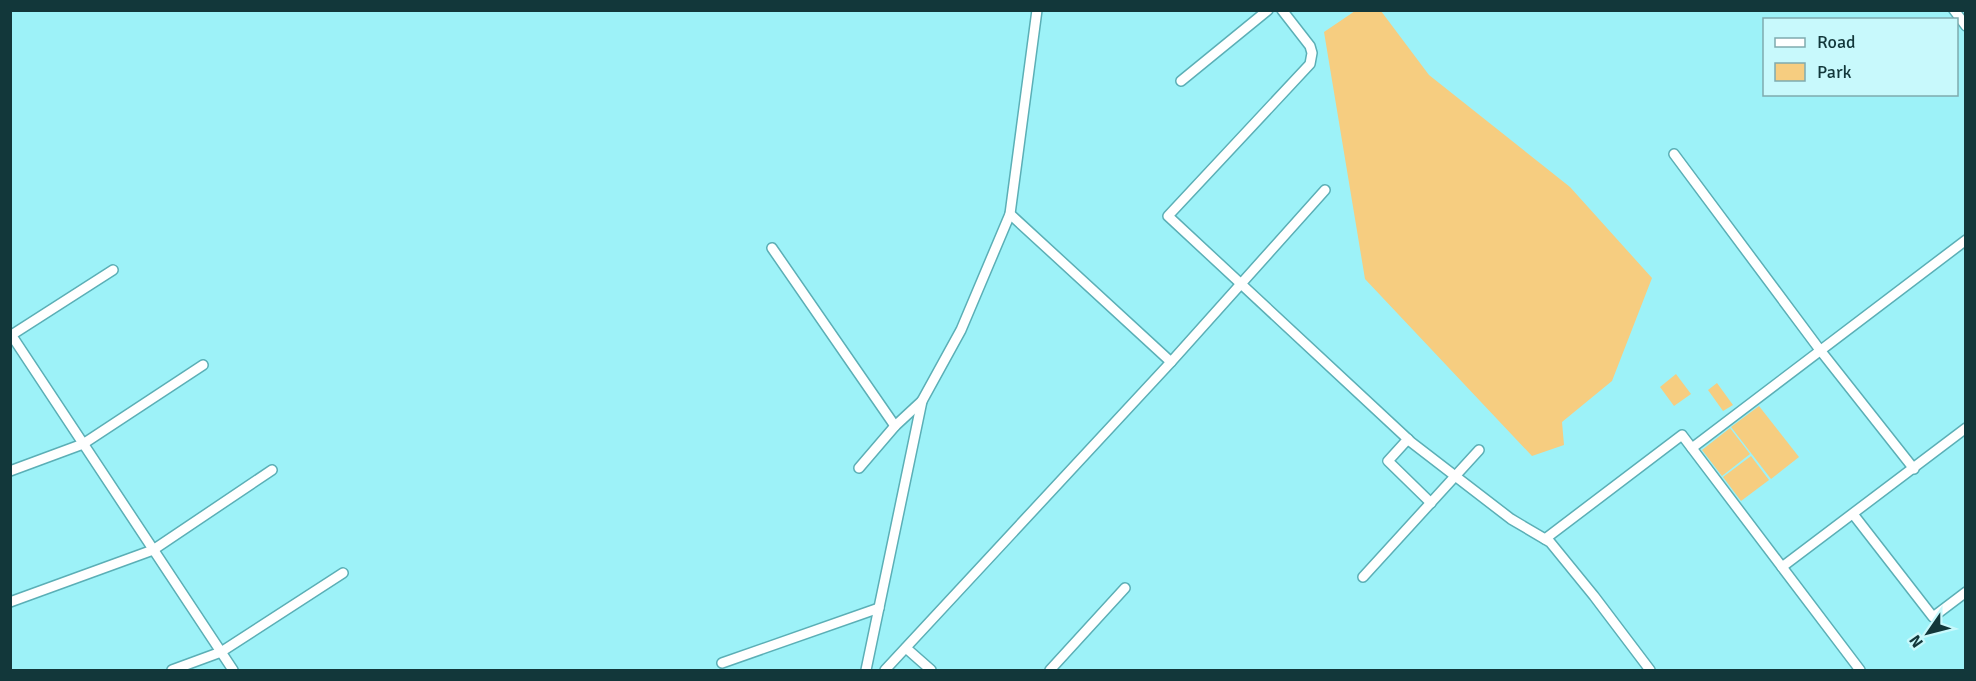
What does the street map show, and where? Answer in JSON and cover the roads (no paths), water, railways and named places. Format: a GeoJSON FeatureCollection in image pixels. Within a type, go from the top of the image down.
{"type":"FeatureCollection","features":[{"type":"Feature","properties":{"kind":"street"},"geometry":{"type":"LineString","coordinates":[[866,670],[922,401],[961,330],[1010,214],[1037,10]]}},
{"type":"Feature","properties":{"kind":"street"},"geometry":{"type":"LineString","coordinates":[[1181,81],[1268,10]]}},
{"type":"Feature","properties":{"kind":"street"},"geometry":{"type":"LineString","coordinates":[[1282,10],[1310,46],[1312,52],[1310,64],[1168,216],[1408,439],[1511,519],[1545,539],[1594,596],[1650,670]]}},
{"type":"Feature","properties":{"kind":"street"},"geometry":{"type":"LineString","coordinates":[[1953,10],[1965,26]]}},
{"type":"Feature","properties":{"kind":"street"},"geometry":{"type":"LineString","coordinates":[[1674,154],[1820,350],[1914,469]]}},
{"type":"Feature","properties":{"kind":"street"},"geometry":{"type":"LineString","coordinates":[[885,670],[1171,362],[1325,190]]}},
{"type":"Feature","properties":{"kind":"street"},"geometry":{"type":"LineString","coordinates":[[1010,214],[1171,362]]}},
{"type":"Feature","properties":{"kind":"street"},"geometry":{"type":"LineString","coordinates":[[1692,448],[1965,240]]}},
{"type":"Feature","properties":{"kind":"street"},"geometry":{"type":"LineString","coordinates":[[772,248],[894,426]]}},
{"type":"Feature","properties":{"kind":"street"},"geometry":{"type":"LineString","coordinates":[[113,270],[11,336],[233,670]]}},
{"type":"Feature","properties":{"kind":"street"},"geometry":{"type":"LineString","coordinates":[[10,471],[83,444],[202,366]]}},
{"type":"Feature","properties":{"kind":"street"},"geometry":{"type":"LineString","coordinates":[[859,468],[894,426],[922,401]]}},
{"type":"Feature","properties":{"kind":"street"},"geometry":{"type":"LineString","coordinates":[[1782,567],[1914,469],[1965,428]]}},
{"type":"Feature","properties":{"kind":"street"},"geometry":{"type":"LineString","coordinates":[[1545,539],[1682,435],[1860,670]]}},
{"type":"Feature","properties":{"kind":"street"},"geometry":{"type":"LineString","coordinates":[[1408,439],[1388,461],[1431,502]]}},
{"type":"Feature","properties":{"kind":"street"},"geometry":{"type":"LineString","coordinates":[[1363,577],[1479,450]]}},
{"type":"Feature","properties":{"kind":"street"},"geometry":{"type":"LineString","coordinates":[[10,603],[153,550],[272,470]]}},
{"type":"Feature","properties":{"kind":"street"},"geometry":{"type":"LineString","coordinates":[[1853,514],[1933,617],[1965,592]]}},
{"type":"Feature","properties":{"kind":"street"},"geometry":{"type":"LineString","coordinates":[[172,670],[221,652],[344,573]]}},
{"type":"Feature","properties":{"kind":"street"},"geometry":{"type":"LineString","coordinates":[[1050,670],[1125,588]]}},
{"type":"Feature","properties":{"kind":"street"},"geometry":{"type":"LineString","coordinates":[[722,663],[879,608]]}},
{"type":"Feature","properties":{"kind":"street"},"geometry":{"type":"LineString","coordinates":[[906,648],[931,670]]}}]}
